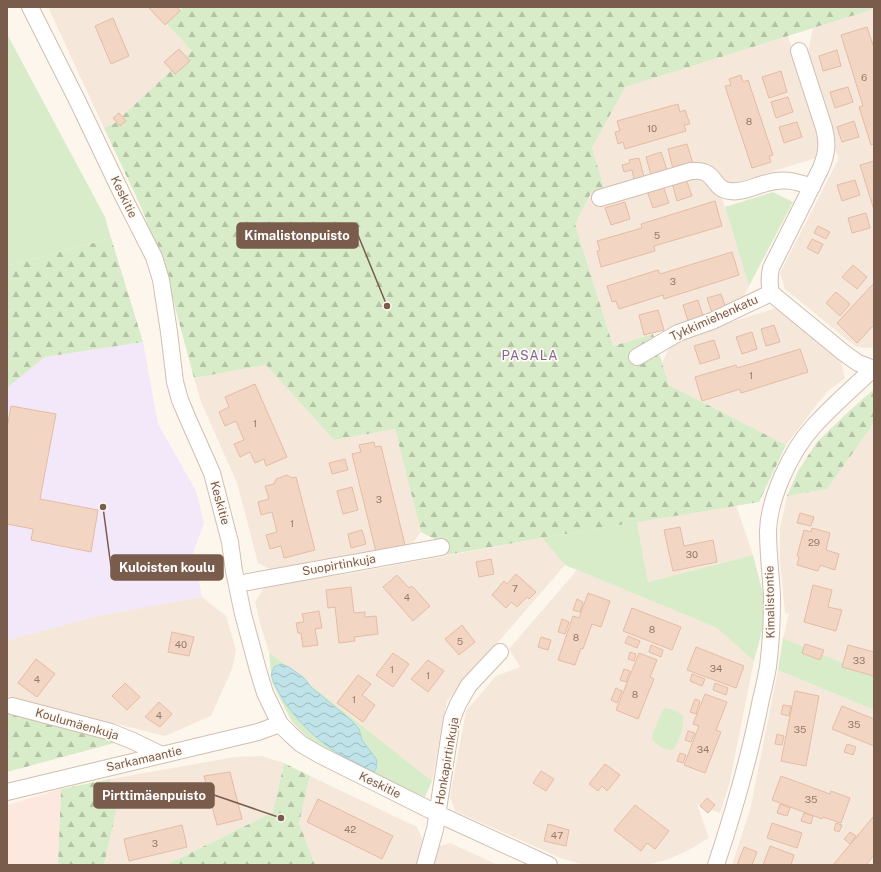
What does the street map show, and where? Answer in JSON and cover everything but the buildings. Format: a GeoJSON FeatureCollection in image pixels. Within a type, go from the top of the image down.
{"type":"FeatureCollection","features":[{"type":"Feature","properties":{"kind":"street","name":"Keskitie"},"geometry":{"type":"LineString","coordinates":[[30,7],[154,257],[161,280],[175,382],[180,400],[212,473],[230,542],[234,571],[243,614],[258,670],[266,693],[280,724],[301,744],[320,755],[438,814],[549,865]]}},
{"type":"Feature","properties":{"kind":"street","name":"Tykkimiehenkatu"},"geometry":{"type":"LineString","coordinates":[[800,51],[827,137],[827,147],[825,158],[812,187],[771,268],[769,285],[771,293],[844,353],[858,363],[874,369]]}},
{"type":"Feature","properties":{"kind":"street"},"geometry":{"type":"LineString","coordinates":[[600,198],[691,171],[706,172],[717,185],[724,190],[731,192],[782,180],[798,182],[812,187]]}},
{"type":"Feature","properties":{"kind":"street","name":"Tykkimiehenkatu"},"geometry":{"type":"LineString","coordinates":[[637,357],[678,333],[712,321],[771,293]]}},
{"type":"Feature","properties":{"kind":"street","name":"Kimalistontie"},"geometry":{"type":"LineString","coordinates":[[716,865],[731,821],[754,736],[768,667],[772,634],[772,596],[768,529],[775,498],[788,464],[802,441],[812,428],[874,369]]}},
{"type":"Feature","properties":{"kind":"street","name":"Suopirtinkuja"},"geometry":{"type":"LineString","coordinates":[[237,584],[440,547]]}},
{"type":"Feature","properties":{"kind":"street","name":"Honkapirtinkuja"},"geometry":{"type":"LineString","coordinates":[[425,865],[438,814],[450,731],[454,714],[469,685],[500,652]]}},
{"type":"Feature","properties":{"kind":"street","name":"Koulumäenkuja"},"geometry":{"type":"LineString","coordinates":[[12,706],[112,732],[162,755]]}},
{"type":"Feature","properties":{"kind":"street","name":"Sarkamaantie"},"geometry":{"type":"LineString","coordinates":[[7,792],[258,732],[280,724]]}},
{"type":"Feature","properties":{"kind":"shaded area"},"geometry":{"type":"Polygon","coordinates":[[[48,7],[184,7],[166,23],[192,51],[115,123],[104,128],[48,7]]]}},
{"type":"Feature","properties":{"kind":"shaded area"},"geometry":{"type":"Polygon","coordinates":[[[874,9],[874,348],[856,347],[785,289],[780,273],[839,158],[807,57],[813,28],[874,9]]]}},
{"type":"Feature","properties":{"kind":"shaded area"},"geometry":{"type":"Polygon","coordinates":[[[788,36],[822,146],[816,158],[719,188],[749,286],[739,307],[613,346],[575,224],[591,193],[604,188],[592,148],[624,87],[788,36]]]}},
{"type":"Feature","properties":{"kind":"shaded area"},"geometry":{"type":"Polygon","coordinates":[[[776,308],[841,362],[845,378],[828,391],[786,445],[669,385],[662,362],[674,340],[776,308]]]}},
{"type":"Feature","properties":{"kind":"shaded area"},"geometry":{"type":"Polygon","coordinates":[[[143,342],[158,424],[196,491],[204,523],[193,553],[202,597],[101,615],[7,640],[7,388],[45,357],[143,342]]]}},
{"type":"Feature","properties":{"kind":"shaded area"},"geometry":{"type":"Polygon","coordinates":[[[266,365],[334,440],[395,429],[421,532],[412,544],[270,569],[258,563],[237,483],[201,402],[194,378],[266,365]]]}},
{"type":"Feature","properties":{"kind":"shaded area"},"geometry":{"type":"Polygon","coordinates":[[[874,423],[874,676],[783,638],[789,614],[785,613],[780,561],[780,528],[787,496],[827,489],[874,423]]]}},
{"type":"Feature","properties":{"kind":"shaded area"},"geometry":{"type":"Polygon","coordinates":[[[736,505],[753,555],[648,582],[637,522],[736,505]]]}},
{"type":"Feature","properties":{"kind":"shaded area"},"geometry":{"type":"Polygon","coordinates":[[[542,538],[565,565],[447,701],[432,781],[269,652],[255,602],[265,586],[358,572],[542,538]]]}},
{"type":"Feature","properties":{"kind":"shaded area"},"geometry":{"type":"Polygon","coordinates":[[[577,570],[717,628],[754,661],[729,785],[720,813],[697,804],[709,838],[687,851],[666,860],[646,865],[585,865],[563,859],[455,811],[450,797],[466,711],[496,676],[520,667],[509,649],[577,570]]]}},
{"type":"Feature","properties":{"kind":"shaded area"},"geometry":{"type":"Polygon","coordinates":[[[202,597],[226,616],[236,650],[232,669],[211,716],[165,736],[7,696],[7,640],[101,615],[202,597]]]}},
{"type":"Feature","properties":{"kind":"shaded area"},"geometry":{"type":"Polygon","coordinates":[[[778,670],[874,710],[874,865],[732,865],[750,810],[778,670]]]}},
{"type":"Feature","properties":{"kind":"shaded area"},"geometry":{"type":"Polygon","coordinates":[[[261,756],[284,763],[273,812],[166,865],[104,865],[116,812],[110,779],[235,757],[261,756]]]}},
{"type":"Feature","properties":{"kind":"shaded area"},"geometry":{"type":"Polygon","coordinates":[[[310,776],[417,827],[423,841],[417,865],[315,865],[299,823],[310,776]]]}},
{"type":"Feature","properties":{"kind":"shaded area"},"geometry":{"type":"Polygon","coordinates":[[[61,789],[58,865],[7,865],[7,805],[61,789]]]}},
{"type":"Feature","properties":{"kind":"shaded area"},"geometry":{"type":"Polygon","coordinates":[[[450,843],[498,865],[434,865],[439,846],[450,843]]]}},
{"type":"Feature","properties":{"kind":"green space"},"geometry":{"type":"Polygon","coordinates":[[[184,7],[874,7],[874,9],[625,87],[592,148],[604,188],[591,193],[575,224],[613,346],[653,334],[669,385],[786,445],[759,502],[447,555],[446,545],[421,532],[395,429],[334,440],[266,365],[194,378],[167,277],[142,209],[104,128],[115,123],[192,51],[166,23],[184,7]]]}},
{"type":"Feature","properties":{"kind":"green space"},"geometry":{"type":"Polygon","coordinates":[[[7,34],[105,217],[111,238],[7,266],[7,34]]]}},
{"type":"Feature","properties":{"kind":"green space"},"geometry":{"type":"Polygon","coordinates":[[[773,192],[793,202],[749,286],[725,207],[773,192]]]}},
{"type":"Feature","properties":{"kind":"green space"},"geometry":{"type":"Polygon","coordinates":[[[111,238],[143,342],[45,357],[7,388],[7,266],[111,238]]]}},
{"type":"Feature","properties":{"kind":"green space"},"geometry":{"type":"Polygon","coordinates":[[[874,389],[874,423],[827,489],[787,496],[798,471],[817,442],[874,389]]]}},
{"type":"Feature","properties":{"kind":"green space"},"geometry":{"type":"Polygon","coordinates":[[[637,522],[648,582],[753,555],[764,597],[763,627],[754,661],[717,628],[565,565],[542,538],[637,522]]]}},
{"type":"Feature","properties":{"kind":"green space"},"geometry":{"type":"Polygon","coordinates":[[[783,638],[874,676],[874,710],[778,670],[783,638]]]}},
{"type":"Feature","properties":{"kind":"green space"},"geometry":{"type":"Polygon","coordinates":[[[269,652],[432,781],[425,797],[375,776],[317,746],[292,722],[272,683],[269,652]]]}},
{"type":"Feature","properties":{"kind":"green space"},"geometry":{"type":"Polygon","coordinates":[[[665,708],[675,710],[683,716],[681,732],[673,750],[667,750],[661,747],[652,739],[653,732],[665,708]]]}},
{"type":"Feature","properties":{"kind":"green space"},"geometry":{"type":"Polygon","coordinates":[[[7,709],[118,742],[7,772],[7,709]]]}},
{"type":"Feature","properties":{"kind":"green space"},"geometry":{"type":"Polygon","coordinates":[[[284,763],[310,776],[299,823],[315,865],[166,865],[273,812],[284,763]]]}},
{"type":"Feature","properties":{"kind":"green space"},"geometry":{"type":"Polygon","coordinates":[[[110,779],[116,812],[104,865],[58,865],[61,789],[110,779]]]}},
{"type":"Feature","properties":{"kind":"water"},"geometry":{"type":"Polygon","coordinates":[[[281,664],[289,667],[304,678],[312,688],[351,720],[359,729],[362,740],[377,760],[376,769],[374,772],[330,748],[299,721],[282,699],[271,675],[274,667],[281,664]]]}},
{"type":"Feature","properties":{"kind":"place","name":"Kimalistonpuisto"},"geometry":{"type":"Point","coordinates":[387,306]}},
{"type":"Feature","properties":{"kind":"place","name":"Kuloisten koulu"},"geometry":{"type":"Point","coordinates":[103,507]}},
{"type":"Feature","properties":{"kind":"place","name":"Pirttimäenpuisto"},"geometry":{"type":"Point","coordinates":[281,818]}},
{"type":"Feature","properties":{"kind":"district","name":"PASALA"},"geometry":{"type":"Point","coordinates":[530,355]}}]}
